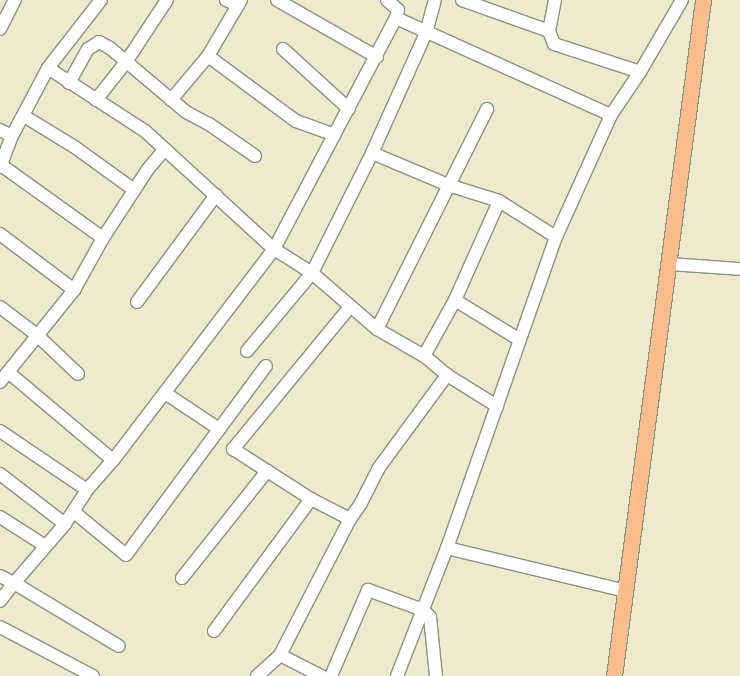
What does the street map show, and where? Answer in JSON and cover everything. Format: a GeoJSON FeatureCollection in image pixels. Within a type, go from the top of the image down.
{"type":"FeatureCollection","features":[{"type":"Feature","properties":{"kind":"main road"},"geometry":{"type":"LineString","coordinates":[[614,676],[703,0]]}},
{"type":"Feature","properties":{"kind":"street"},"geometry":{"type":"LineString","coordinates":[[0,29],[15,0]]}},
{"type":"Feature","properties":{"kind":"street"},"geometry":{"type":"LineString","coordinates":[[101,0],[48,68],[24,116],[12,136],[1,166],[103,238]]}},
{"type":"Feature","properties":{"kind":"street"},"geometry":{"type":"LineString","coordinates":[[96,100],[126,62],[167,0]]}},
{"type":"Feature","properties":{"kind":"street"},"geometry":{"type":"LineString","coordinates":[[171,100],[208,56],[240,3],[226,0]]}},
{"type":"Feature","properties":{"kind":"street"},"geometry":{"type":"LineString","coordinates":[[277,0],[377,57]]}},
{"type":"Feature","properties":{"kind":"street"},"geometry":{"type":"LineString","coordinates":[[0,601],[44,545],[65,524],[87,490],[113,460],[165,393],[274,249],[377,57],[396,18],[398,10],[387,0]]}},
{"type":"Feature","properties":{"kind":"street"},"geometry":{"type":"LineString","coordinates":[[247,351],[312,273],[372,153],[426,33],[435,0]]}},
{"type":"Feature","properties":{"kind":"street"},"geometry":{"type":"LineString","coordinates":[[462,0],[549,31]]}},
{"type":"Feature","properties":{"kind":"street"},"geometry":{"type":"LineString","coordinates":[[555,0],[549,31],[554,44],[640,72]]}},
{"type":"Feature","properties":{"kind":"street"},"geometry":{"type":"LineString","coordinates":[[397,676],[447,548],[556,237],[611,115],[640,72],[681,0]]}},
{"type":"Feature","properties":{"kind":"street"},"geometry":{"type":"LineString","coordinates":[[396,18],[426,33],[611,115]]}},
{"type":"Feature","properties":{"kind":"street"},"geometry":{"type":"LineString","coordinates":[[69,83],[94,44],[99,42],[110,48],[171,100],[255,156]]}},
{"type":"Feature","properties":{"kind":"street"},"geometry":{"type":"LineString","coordinates":[[283,49],[349,109]]}},
{"type":"Feature","properties":{"kind":"street"},"geometry":{"type":"LineString","coordinates":[[208,56],[296,122],[335,135]]}},
{"type":"Feature","properties":{"kind":"street"},"geometry":{"type":"LineString","coordinates":[[48,68],[145,131],[274,249],[312,273],[349,308],[376,329],[424,356],[447,375],[497,406]]}},
{"type":"Feature","properties":{"kind":"street"},"geometry":{"type":"LineString","coordinates":[[376,329],[487,109]]}},
{"type":"Feature","properties":{"kind":"street"},"geometry":{"type":"LineString","coordinates":[[24,116],[76,148],[134,190]]}},
{"type":"Feature","properties":{"kind":"street"},"geometry":{"type":"LineString","coordinates":[[0,130],[12,136]]}},
{"type":"Feature","properties":{"kind":"street"},"geometry":{"type":"LineString","coordinates":[[0,382],[74,290],[103,238],[148,169],[165,149]]}},
{"type":"Feature","properties":{"kind":"street"},"geometry":{"type":"LineString","coordinates":[[372,153],[448,185],[499,201],[556,237]]}},
{"type":"Feature","properties":{"kind":"street"},"geometry":{"type":"LineString","coordinates":[[137,302],[216,195]]}},
{"type":"Feature","properties":{"kind":"street"},"geometry":{"type":"LineString","coordinates":[[424,356],[455,300],[499,201]]}},
{"type":"Feature","properties":{"kind":"street"},"geometry":{"type":"LineString","coordinates":[[0,234],[74,290]]}},
{"type":"Feature","properties":{"kind":"street"},"geometry":{"type":"LineString","coordinates":[[669,264],[740,270]]}},
{"type":"Feature","properties":{"kind":"street"},"geometry":{"type":"LineString","coordinates":[[455,300],[520,340]]}},
{"type":"Feature","properties":{"kind":"street"},"geometry":{"type":"LineString","coordinates":[[0,307],[38,336],[78,374]]}},
{"type":"Feature","properties":{"kind":"street"},"geometry":{"type":"LineString","coordinates":[[349,308],[233,450],[311,499],[350,519]]}},
{"type":"Feature","properties":{"kind":"street"},"geometry":{"type":"LineString","coordinates":[[74,512],[126,555],[266,366]]}},
{"type":"Feature","properties":{"kind":"street"},"geometry":{"type":"LineString","coordinates":[[8,372],[113,460]]}},
{"type":"Feature","properties":{"kind":"street"},"geometry":{"type":"LineString","coordinates":[[257,676],[280,655],[350,519],[361,503],[378,469],[447,375]]}},
{"type":"Feature","properties":{"kind":"street"},"geometry":{"type":"LineString","coordinates":[[165,393],[219,429]]}},
{"type":"Feature","properties":{"kind":"street"},"geometry":{"type":"LineString","coordinates":[[0,431],[87,490]]}},
{"type":"Feature","properties":{"kind":"street"},"geometry":{"type":"LineString","coordinates":[[182,578],[268,471]]}},
{"type":"Feature","properties":{"kind":"street"},"geometry":{"type":"LineString","coordinates":[[0,474],[65,524]]}},
{"type":"Feature","properties":{"kind":"street"},"geometry":{"type":"LineString","coordinates":[[214,631],[311,499]]}},
{"type":"Feature","properties":{"kind":"street"},"geometry":{"type":"LineString","coordinates":[[0,517],[44,545]]}},
{"type":"Feature","properties":{"kind":"street"},"geometry":{"type":"LineString","coordinates":[[447,548],[626,591]]}},
{"type":"Feature","properties":{"kind":"street"},"geometry":{"type":"LineString","coordinates":[[0,576],[119,646]]}},
{"type":"Feature","properties":{"kind":"street"},"geometry":{"type":"LineString","coordinates":[[332,676],[368,590],[423,610],[430,617],[436,676]]}},
{"type":"Feature","properties":{"kind":"street"},"geometry":{"type":"LineString","coordinates":[[0,627],[93,676]]}},
{"type":"Feature","properties":{"kind":"street"},"geometry":{"type":"LineString","coordinates":[[280,655],[321,676]]}}]}
